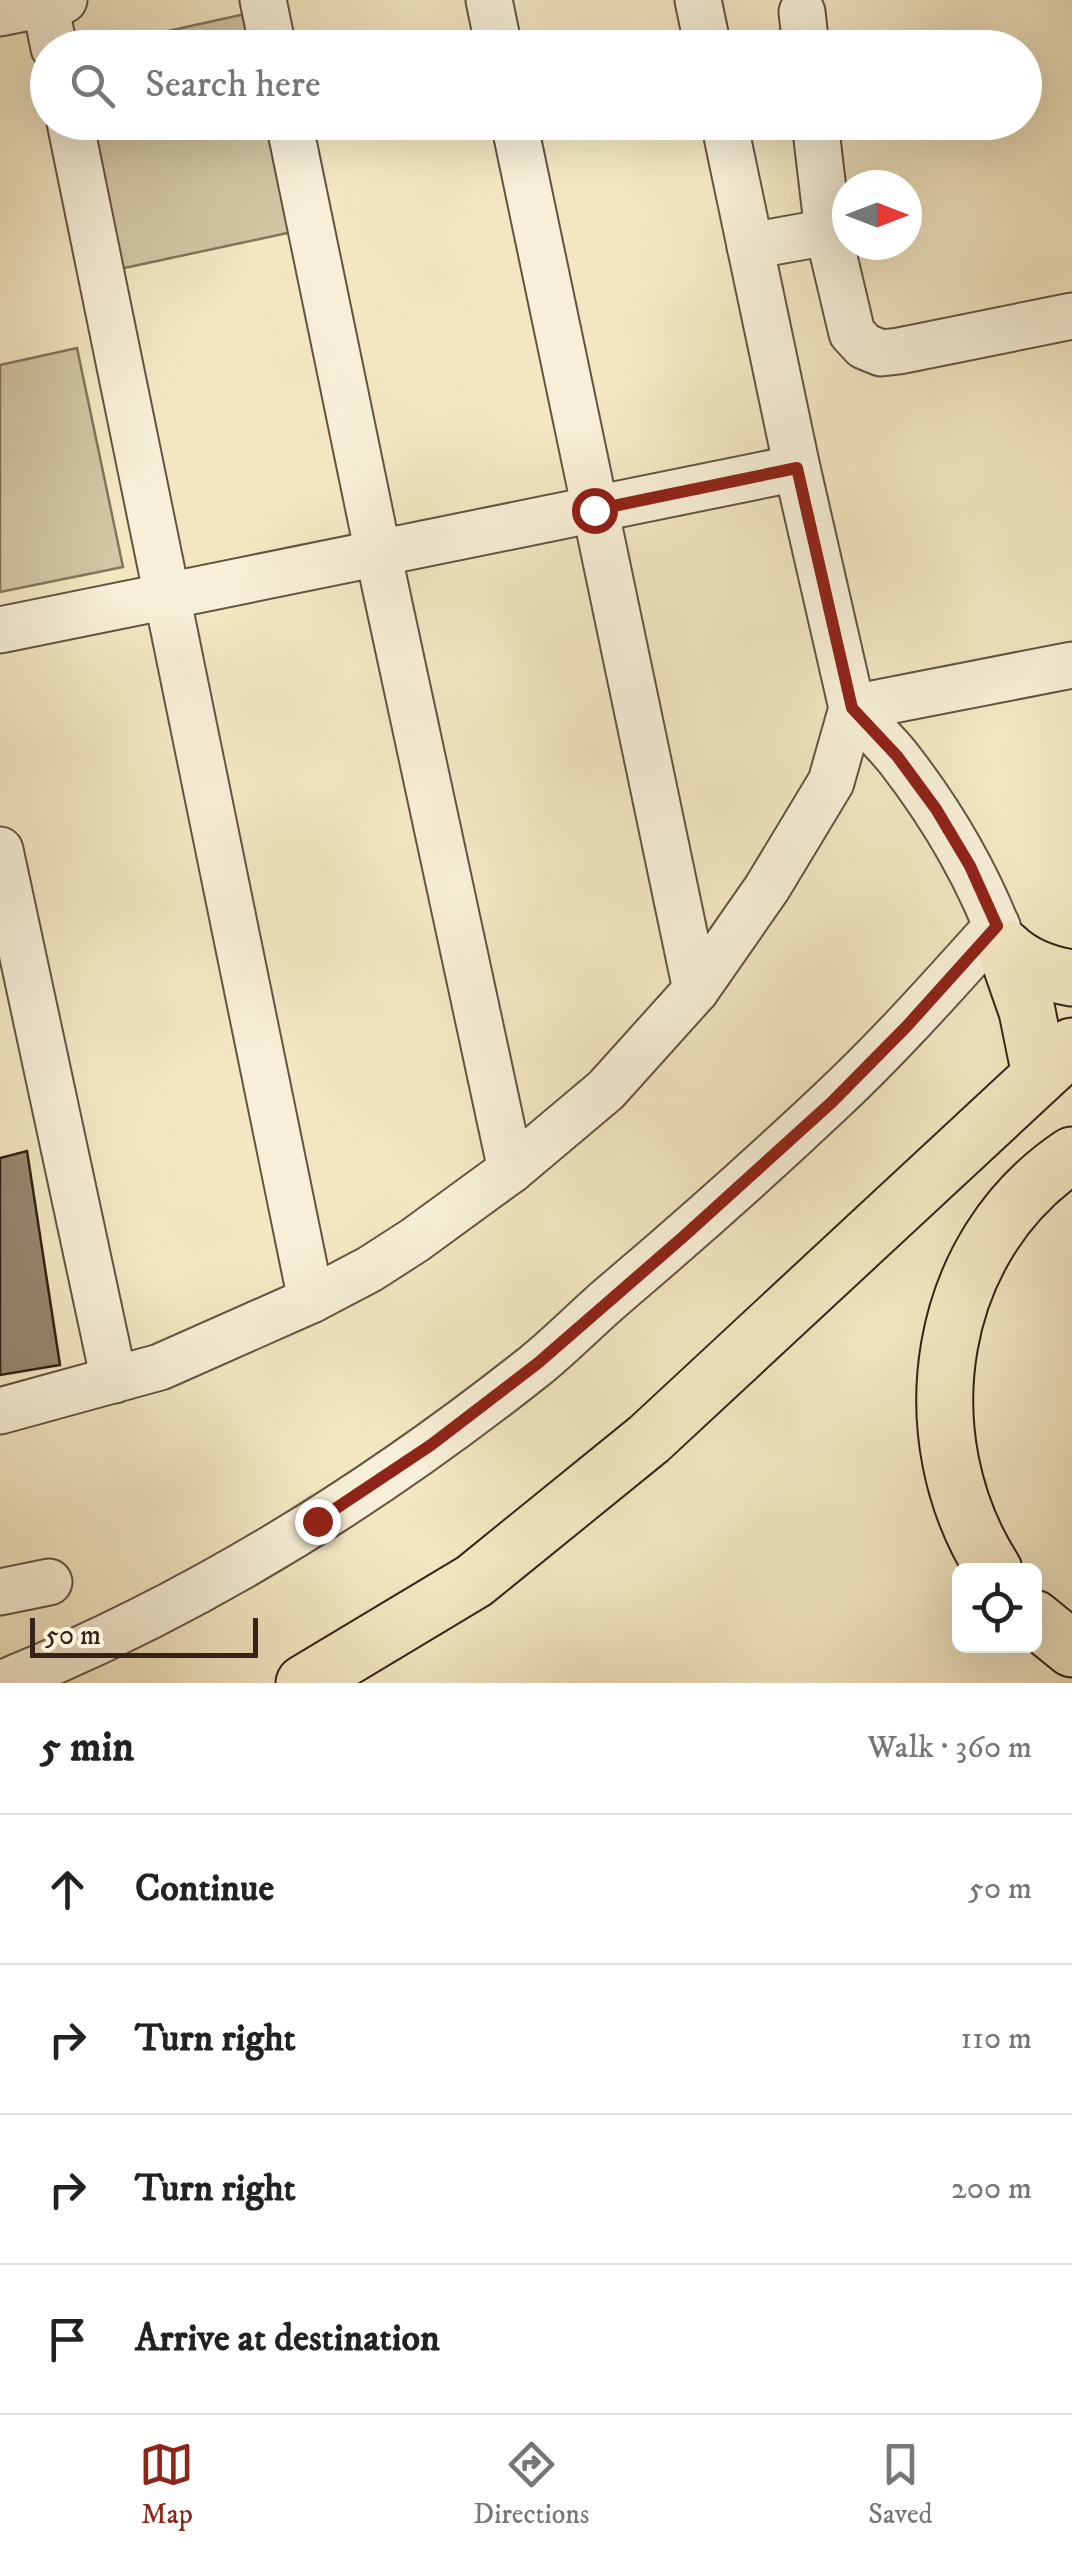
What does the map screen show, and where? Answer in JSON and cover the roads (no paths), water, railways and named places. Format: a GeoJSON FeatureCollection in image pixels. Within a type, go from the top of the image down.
{"type":"FeatureCollection","features":[{"type":"Feature","properties":{"kind":"highway"},"geometry":{"type":"LineString","coordinates":[[1001,937],[1020,961],[1072,978]]}},
{"type":"Feature","properties":{"kind":"highway"},"geometry":{"type":"LineString","coordinates":[[304,1683],[474,1581],[649,1439],[1056,1060],[1027,1011],[1001,937]]}},
{"type":"Feature","properties":{"kind":"highway"},"geometry":{"type":"LineString","coordinates":[[990,1563],[968,1520],[952,1472],[944,1423],[945,1373],[953,1323],[970,1276],[995,1233],[1026,1194],[1072,1155]]}},
{"type":"Feature","properties":{"kind":"highway"},"geometry":{"type":"LineString","coordinates":[[1042,1625],[1072,1649]]}},
{"type":"Feature","properties":{"kind":"street"},"geometry":{"type":"LineString","coordinates":[[264,0],[270,30]]}},
{"type":"Feature","properties":{"kind":"street"},"geometry":{"type":"LineString","coordinates":[[489,0],[495,30]]}},
{"type":"Feature","properties":{"kind":"street"},"geometry":{"type":"LineString","coordinates":[[698,0],[704,30]]}},
{"type":"Feature","properties":{"kind":"street"},"geometry":{"type":"LineString","coordinates":[[0,14],[54,2],[54,30]]}},
{"type":"Feature","properties":{"kind":"street"},"geometry":{"type":"LineString","coordinates":[[74,140],[310,1300]]}},
{"type":"Feature","properties":{"kind":"street"},"geometry":{"type":"LineString","coordinates":[[293,140],[511,1170]]}},
{"type":"Feature","properties":{"kind":"street"},"geometry":{"type":"LineString","coordinates":[[518,140],[696,990]]}},
{"type":"Feature","properties":{"kind":"street"},"geometry":{"type":"LineString","coordinates":[[0,1411],[175,1360],[310,1300],[370,1270],[511,1170],[606,1090],[696,990],[768,888],[832,782],[852,708],[728,140]]}},
{"type":"Feature","properties":{"kind":"street"},"geometry":{"type":"LineString","coordinates":[[817,140],[828,232],[852,332],[864,346],[881,352],[899,351],[1072,316]]}},
{"type":"Feature","properties":{"kind":"street"},"geometry":{"type":"LineString","coordinates":[[750,246],[828,232]]}},
{"type":"Feature","properties":{"kind":"street"},"geometry":{"type":"LineString","coordinates":[[0,630],[797,468]]}},
{"type":"Feature","properties":{"kind":"street"},"geometry":{"type":"LineString","coordinates":[[852,708],[1072,665]]}},
{"type":"Feature","properties":{"kind":"street"},"geometry":{"type":"LineString","coordinates":[[4,1683],[92,1644],[226,1576],[317,1521],[446,1433],[538,1363],[683,1237],[832,1102],[1001,937],[970,866],[936,809],[897,756],[852,708]]}},
{"type":"Feature","properties":{"kind":"street"},"geometry":{"type":"LineString","coordinates":[[0,850],[114,1380]]}},
{"type":"Feature","properties":{"kind":"street"},"geometry":{"type":"LineString","coordinates":[[0,1592],[49,1582]]}}]}
